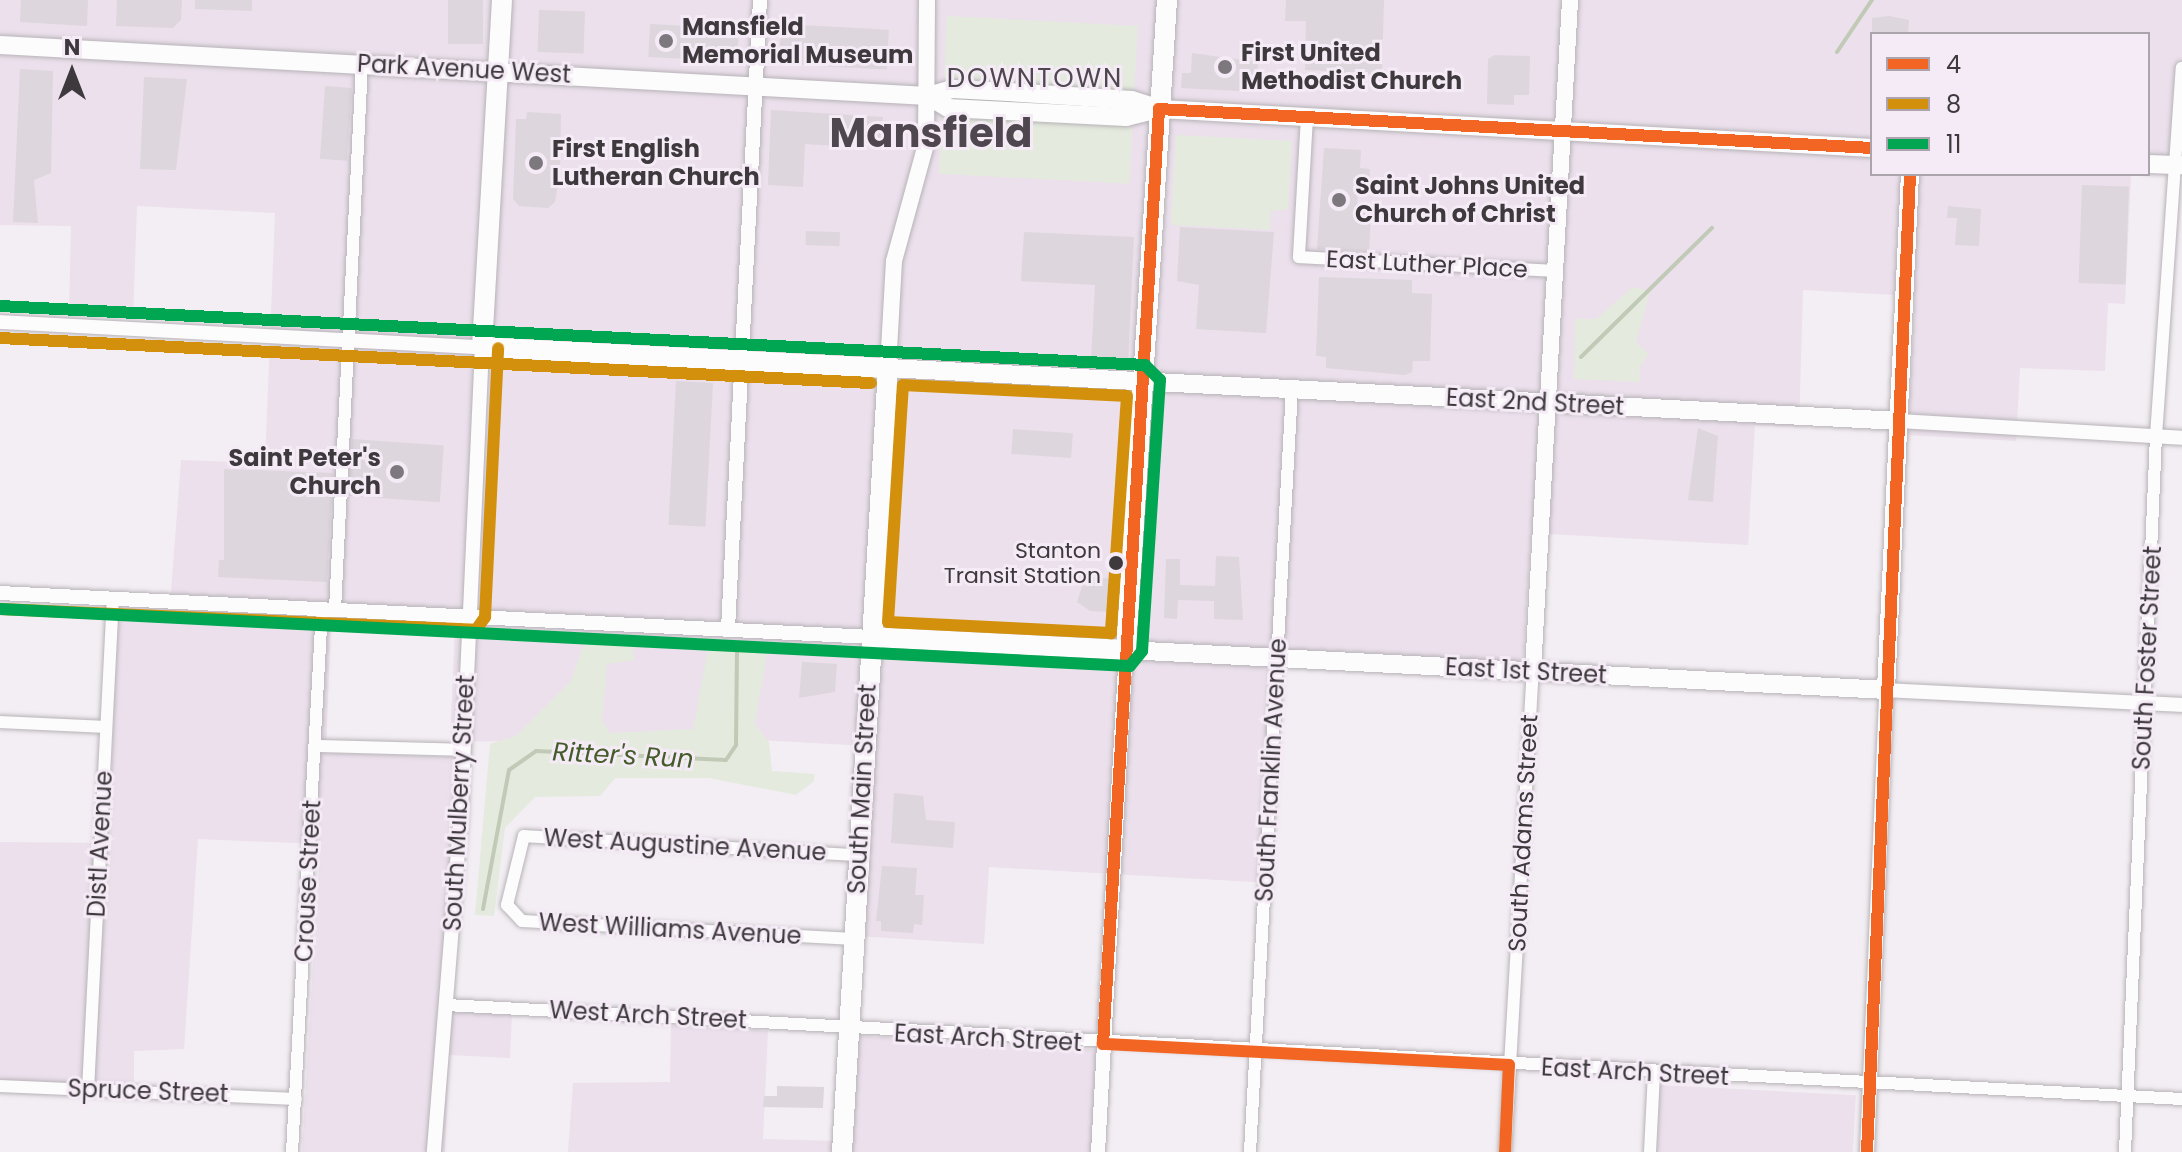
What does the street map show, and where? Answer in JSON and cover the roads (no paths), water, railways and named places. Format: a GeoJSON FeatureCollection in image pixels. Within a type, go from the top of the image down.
{"type":"FeatureCollection","features":[{"type":"Feature","properties":{"kind":"highway","name":"South Mulberry Street"},"geometry":{"type":"LineString","coordinates":[[482,347],[502,0]]}},
{"type":"Feature","properties":{"kind":"highway"},"geometry":{"type":"LineString","coordinates":[[1126,650],[1167,0]]}},
{"type":"Feature","properties":{"kind":"highway"},"geometry":{"type":"LineString","coordinates":[[482,347],[888,368]]}},
{"type":"Feature","properties":{"kind":"highway","name":"South Main Street"},"geometry":{"type":"LineString","coordinates":[[842,1152],[888,368]]}},
{"type":"Feature","properties":{"kind":"highway","name":"East 1st Street"},"geometry":{"type":"LineString","coordinates":[[871,637],[1126,650]]}},
{"type":"Feature","properties":{"kind":"main road","name":"South Main Street"},"geometry":{"type":"LineString","coordinates":[[888,368],[894,261],[923,163],[928,96],[927,0]]}},
{"type":"Feature","properties":{"kind":"main road","name":"South Adams Street"},"geometry":{"type":"LineString","coordinates":[[1533,671],[1570,0]]}},
{"type":"Feature","properties":{"kind":"main road","name":"Park Avenue West"},"geometry":{"type":"LineString","coordinates":[[0,45],[928,96],[952,89],[1116,98],[1159,109],[1870,148]]}},
{"type":"Feature","properties":{"kind":"main road"},"geometry":{"type":"LineString","coordinates":[[2150,164],[2180,165]]}},
{"type":"Feature","properties":{"kind":"main road"},"geometry":{"type":"LineString","coordinates":[[1886,690],[1910,176]]}},
{"type":"Feature","properties":{"kind":"main road","name":"East 2nd Street"},"geometry":{"type":"LineString","coordinates":[[888,368],[1898,421]]}},
{"type":"Feature","properties":{"kind":"main road","name":"East 1st Street"},"geometry":{"type":"LineString","coordinates":[[1126,650],[1886,690]]}},
{"type":"Feature","properties":{"kind":"street"},"geometry":{"type":"LineString","coordinates":[[728,629],[760,0]]}},
{"type":"Feature","properties":{"kind":"street","name":"Crouse Street"},"geometry":{"type":"LineString","coordinates":[[292,1152],[316,746],[348,340],[362,64]]}},
{"type":"Feature","properties":{"kind":"street","name":"South Foster Street"},"geometry":{"type":"LineString","coordinates":[[2125,1152],[2156,436],[2170,183],[2180,165],[2182,68]]}},
{"type":"Feature","properties":{"kind":"street","name":"East Luther Place"},"geometry":{"type":"LineString","coordinates":[[1307,117],[1299,257],[1555,271]]}},
{"type":"Feature","properties":{"kind":"street"},"geometry":{"type":"LineString","coordinates":[[0,322],[482,347]]}},
{"type":"Feature","properties":{"kind":"street","name":"South Mulberry Street"},"geometry":{"type":"LineString","coordinates":[[434,1152],[464,750],[482,347]]}},
{"type":"Feature","properties":{"kind":"street","name":"South Franklin Avenue"},"geometry":{"type":"LineString","coordinates":[[1250,1152],[1292,389]]}},
{"type":"Feature","properties":{"kind":"street","name":"East 2nd Street"},"geometry":{"type":"LineString","coordinates":[[1898,421],[2182,438]]}},
{"type":"Feature","properties":{"kind":"street"},"geometry":{"type":"LineString","coordinates":[[0,593],[871,637]]}},
{"type":"Feature","properties":{"kind":"street","name":"Distl Avenue"},"geometry":{"type":"LineString","coordinates":[[88,1090],[113,599]]}},
{"type":"Feature","properties":{"kind":"street"},"geometry":{"type":"LineString","coordinates":[[1098,1152],[1126,650]]}},
{"type":"Feature","properties":{"kind":"street","name":"South Adams Street"},"geometry":{"type":"LineString","coordinates":[[1505,1152],[1533,671]]}},
{"type":"Feature","properties":{"kind":"street"},"geometry":{"type":"LineString","coordinates":[[1867,1152],[1886,690]]}},
{"type":"Feature","properties":{"kind":"street","name":"East 1st Street"},"geometry":{"type":"LineString","coordinates":[[1886,690],[2182,705]]}},
{"type":"Feature","properties":{"kind":"street"},"geometry":{"type":"LineString","coordinates":[[0,722],[106,727]]}},
{"type":"Feature","properties":{"kind":"street"},"geometry":{"type":"LineString","coordinates":[[316,746],[464,750]]}},
{"type":"Feature","properties":{"kind":"street","name":"West Augustine Avenue"},"geometry":{"type":"LineString","coordinates":[[518,845],[524,836],[858,855]]}},
{"type":"Feature","properties":{"kind":"street","name":"West Williams Avenue"},"geometry":{"type":"LineString","coordinates":[[518,845],[507,905],[522,921],[854,939]]}},
{"type":"Feature","properties":{"kind":"street","name":"West Arch Street"},"geometry":{"type":"LineString","coordinates":[[446,1005],[849,1028]]}},
{"type":"Feature","properties":{"kind":"street","name":"East Arch Street"},"geometry":{"type":"LineString","coordinates":[[849,1028],[1869,1085],[2182,1099]]}},
{"type":"Feature","properties":{"kind":"street"},"geometry":{"type":"LineString","coordinates":[[1650,1152],[1654,1073]]}},
{"type":"Feature","properties":{"kind":"street","name":"Spruce Street"},"geometry":{"type":"LineString","coordinates":[[0,1086],[296,1099]]}},
{"type":"Feature","properties":{"kind":"waterway","name":"Ritter's Run"},"geometry":{"type":"LineString","coordinates":[[1837,52],[1872,0]]}},
{"type":"Feature","properties":{"kind":"waterway"},"geometry":{"type":"LineString","coordinates":[[1581,357],[1712,228]]}},
{"type":"Feature","properties":{"kind":"waterway","name":"Ritter's Run"},"geometry":{"type":"LineString","coordinates":[[483,909],[509,770],[536,751],[726,760],[736,745],[737,652]]}},
{"type":"Feature","properties":{"kind":"place","name":"Mansfield Memorial Museum"},"geometry":{"type":"Point","coordinates":[666,41]}},
{"type":"Feature","properties":{"kind":"place","name":"First United Methodist Church"},"geometry":{"type":"Point","coordinates":[1225,67]}},
{"type":"Feature","properties":{"kind":"place","name":"First English Lutheran Church"},"geometry":{"type":"Point","coordinates":[536,163]}},
{"type":"Feature","properties":{"kind":"place","name":"Saint Johns United Church of Christ"},"geometry":{"type":"Point","coordinates":[1339,200]}},
{"type":"Feature","properties":{"kind":"place","name":"Saint Peter's Church"},"geometry":{"type":"Point","coordinates":[397,472]}},
{"type":"Feature","properties":{"kind":"place","name":"Stanton Transit Station"},"geometry":{"type":"Point","coordinates":[1116,563]}},
{"type":"Feature","properties":{"kind":"district","name":"DOWNTOWN"},"geometry":{"type":"Point","coordinates":[1035,79]}},
{"type":"Feature","properties":{"kind":"district","name":"Mansfield"},"geometry":{"type":"Point","coordinates":[931,133]}}]}
